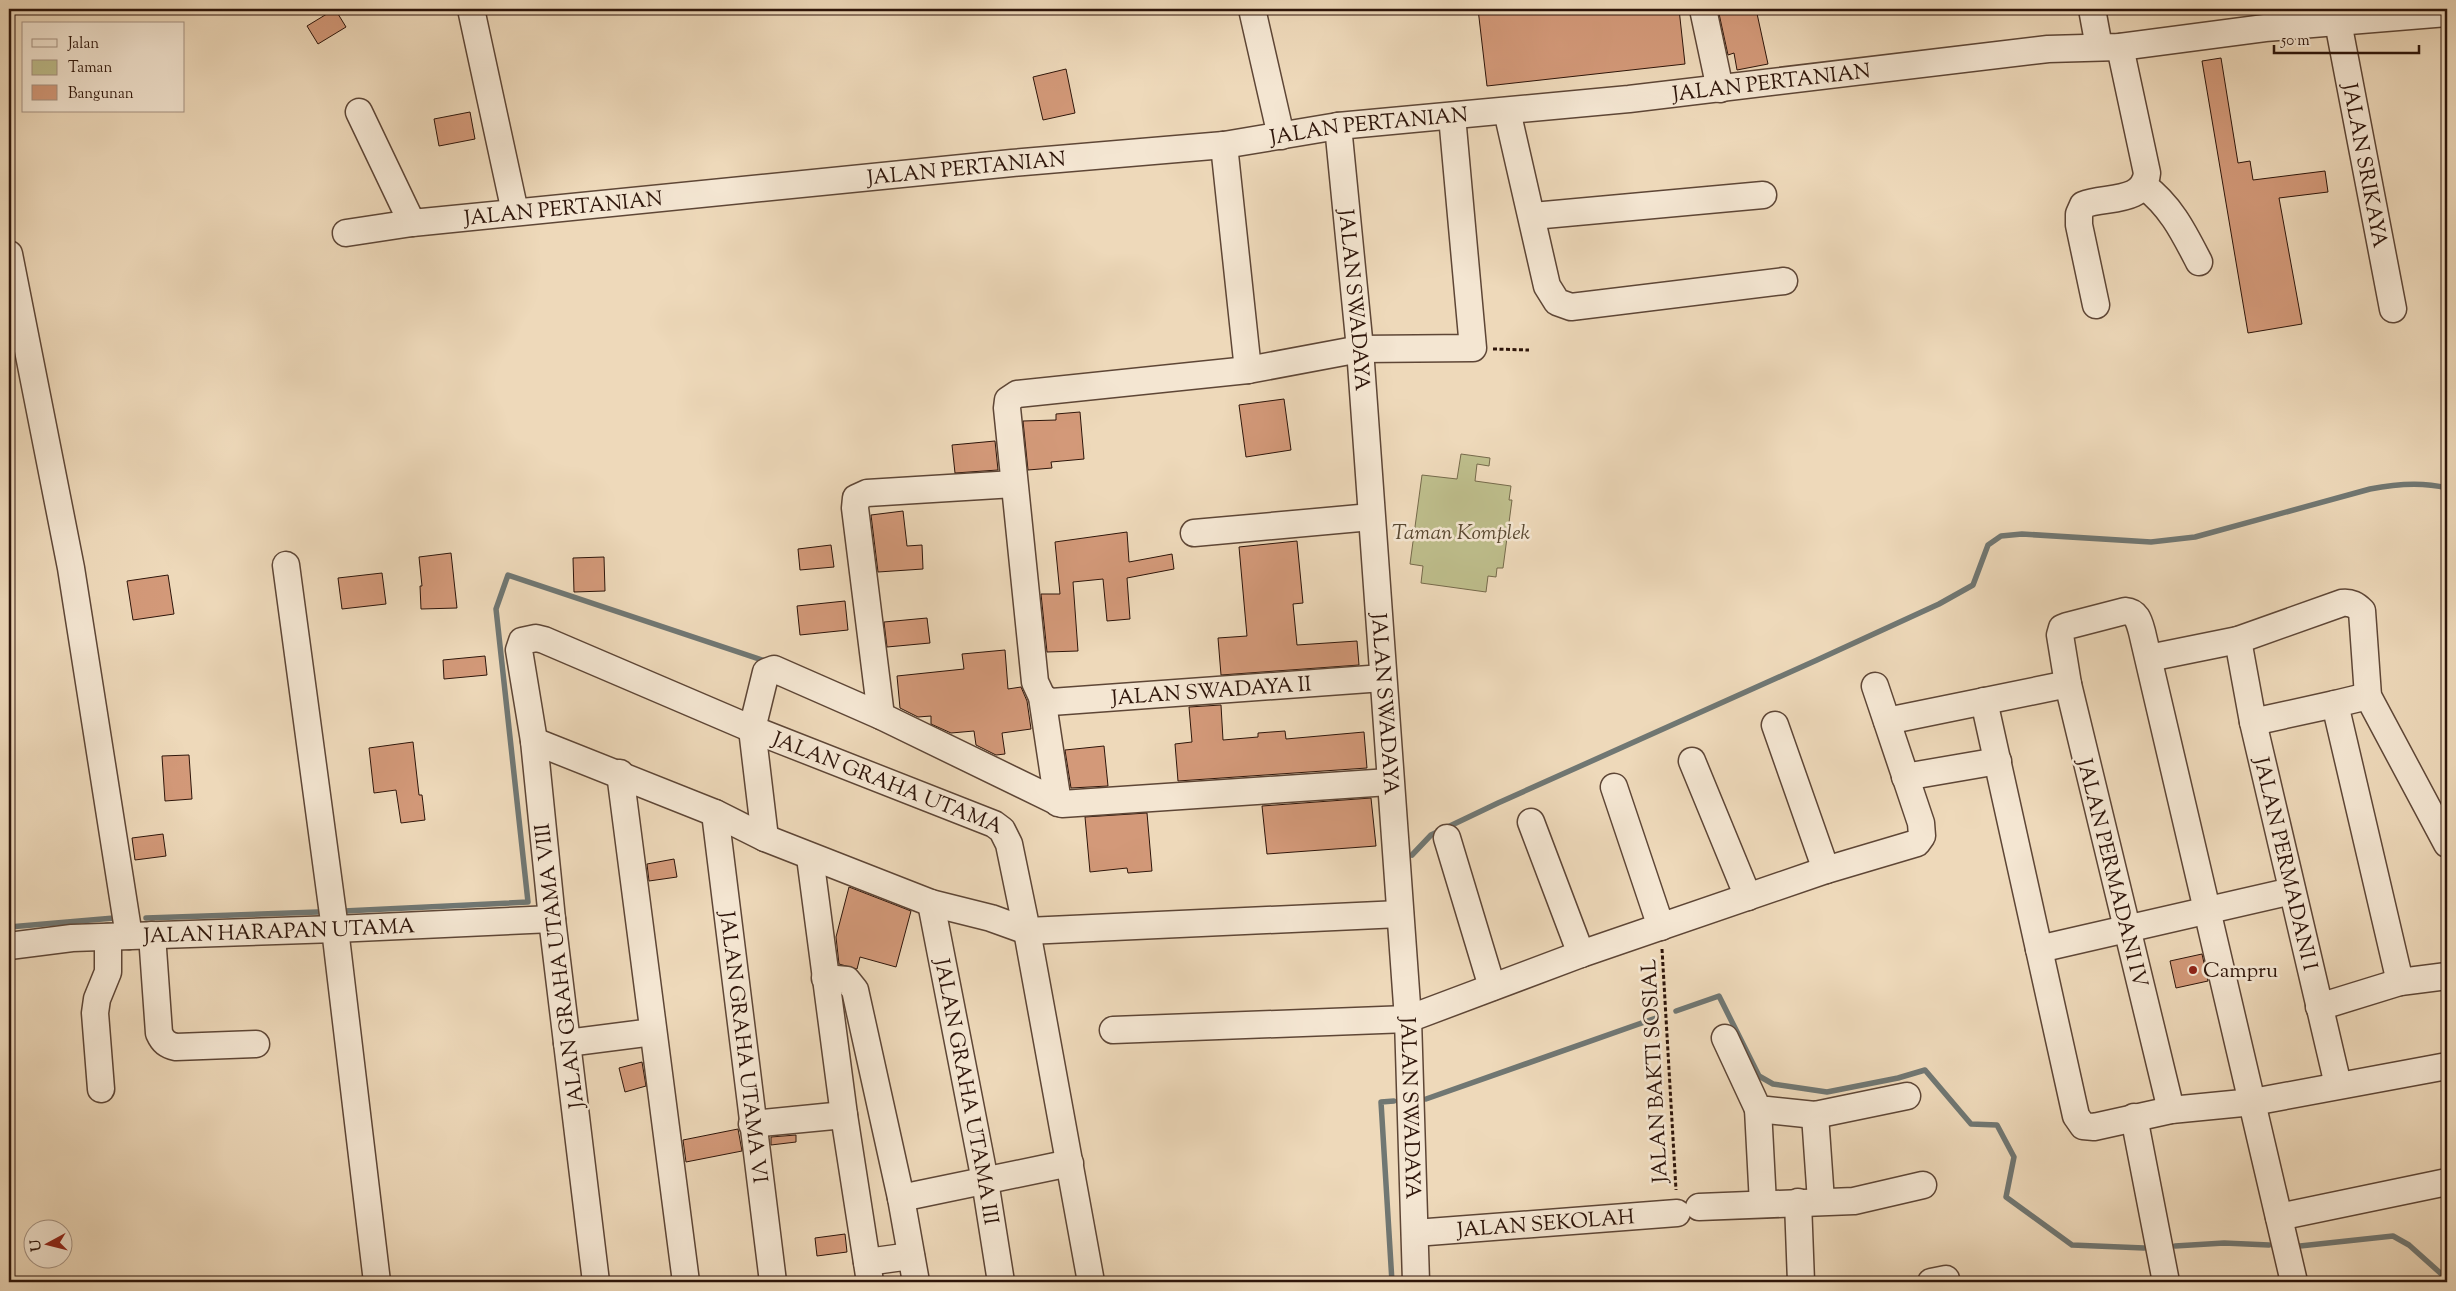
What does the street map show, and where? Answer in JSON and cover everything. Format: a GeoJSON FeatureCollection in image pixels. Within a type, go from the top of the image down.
{"type":"FeatureCollection","features":[{"type":"Feature","properties":{"kind":"street"},"geometry":{"type":"LineString","coordinates":[[472,9],[515,212]]}},
{"type":"Feature","properties":{"kind":"street"},"geometry":{"type":"LineString","coordinates":[[1252,9],[1281,136]]}},
{"type":"Feature","properties":{"kind":"street"},"geometry":{"type":"LineString","coordinates":[[1703,9],[1720,88]]}},
{"type":"Feature","properties":{"kind":"street"},"geometry":{"type":"LineString","coordinates":[[2092,9],[2109,47],[2148,173],[2144,186],[2139,192],[2129,196],[2094,200],[2083,205],[2079,214],[2079,225],[2096,305]]}},
{"type":"Feature","properties":{"kind":"street","name":"JALAN PERTANIAN"},"geometry":{"type":"LineString","coordinates":[[346,233],[412,223],[515,212],[1012,164],[1224,146],[1338,126],[1507,111],[1720,88],[2048,49],[2109,47],[2263,18],[2338,22],[2419,12],[2447,13]]}},
{"type":"Feature","properties":{"kind":"street","name":"JALAN SRIKAYA"},"geometry":{"type":"LineString","coordinates":[[2338,22],[2392,309]]}},
{"type":"Feature","properties":{"kind":"street"},"geometry":{"type":"LineString","coordinates":[[1507,111],[1533,216],[1547,286],[1557,302],[1566,306],[1784,281]]}},
{"type":"Feature","properties":{"kind":"street"},"geometry":{"type":"LineString","coordinates":[[359,112],[412,223]]}},
{"type":"Feature","properties":{"kind":"street"},"geometry":{"type":"LineString","coordinates":[[1058,803],[1042,697],[1035,682],[1014,484],[1007,408],[1008,400],[1012,396],[1248,370],[1360,349],[1473,348],[1452,116]]}},
{"type":"Feature","properties":{"kind":"street","name":"JALAN SWADAYA"},"geometry":{"type":"LineString","coordinates":[[1338,126],[1360,349],[1408,1019],[1416,1282]]}},
{"type":"Feature","properties":{"kind":"street"},"geometry":{"type":"LineString","coordinates":[[1224,146],[1248,370]]}},
{"type":"Feature","properties":{"kind":"street"},"geometry":{"type":"LineString","coordinates":[[2144,186],[2157,196],[2173,214],[2199,262]]}},
{"type":"Feature","properties":{"kind":"street"},"geometry":{"type":"LineString","coordinates":[[1533,216],[1763,195]]}},
{"type":"Feature","properties":{"kind":"street"},"geometry":{"type":"LineString","coordinates":[[9,254],[71,568],[130,936],[160,1033],[163,1041],[168,1046],[176,1047],[256,1044]]}},
{"type":"Feature","properties":{"kind":"street"},"geometry":{"type":"LineString","coordinates":[[881,716],[855,508],[856,498],[867,493],[1014,484]]}},
{"type":"Feature","properties":{"kind":"street"},"geometry":{"type":"LineString","coordinates":[[1194,533],[1372,517]]}},
{"type":"Feature","properties":{"kind":"street"},"geometry":{"type":"LineString","coordinates":[[286,565],[335,929],[377,1282]]}},
{"type":"Feature","properties":{"kind":"street"},"geometry":{"type":"LineString","coordinates":[[2294,1282],[2149,658],[2238,640],[2342,603],[2352,604],[2362,612],[2368,696],[2447,844]]}},
{"type":"Feature","properties":{"kind":"street","name":"JALAN PERMADANI IV"},"geometry":{"type":"LineString","coordinates":[[2149,658],[2139,619],[2130,612],[2118,612],[2062,628],[2060,635],[2068,684],[2171,1110]]}},
{"type":"Feature","properties":{"kind":"street","name":"JALAN GRAHA UTAMA"},"geometry":{"type":"LineString","coordinates":[[519,650],[522,641],[528,638],[544,640],[752,729],[994,824],[1006,836],[1027,931],[1091,1282]]}},
{"type":"Feature","properties":{"kind":"street","name":"JALAN PERMADANI I"},"geometry":{"type":"LineString","coordinates":[[2238,640],[2253,722],[2338,1085]]}},
{"type":"Feature","properties":{"kind":"street","name":"JALAN GRAHA UTAMA VIII"},"geometry":{"type":"LineString","coordinates":[[519,650],[534,741],[552,919],[596,1282]]}},
{"type":"Feature","properties":{"kind":"street"},"geometry":{"type":"LineString","coordinates":[[765,838],[752,729],[764,678],[774,669],[782,670],[881,716],[1058,803],[1390,782]]}},
{"type":"Feature","properties":{"kind":"street","name":"JALAN SWADAYA II"},"geometry":{"type":"LineString","coordinates":[[1042,697],[1052,702],[1383,678]]}},
{"type":"Feature","properties":{"kind":"street"},"geometry":{"type":"LineString","coordinates":[[1887,720],[2068,684]]}},
{"type":"Feature","properties":{"kind":"street"},"geometry":{"type":"LineString","coordinates":[[1112,1030],[1408,1019],[1581,954],[1826,870],[1916,843],[1922,836],[1921,823],[1875,686]]}},
{"type":"Feature","properties":{"kind":"street"},"geometry":{"type":"LineString","coordinates":[[2253,722],[2368,696]]}},
{"type":"Feature","properties":{"kind":"street"},"geometry":{"type":"LineString","coordinates":[[1984,700],[2079,1123],[2083,1126],[2094,1127],[2171,1110],[2253,1102],[2447,1066]]}},
{"type":"Feature","properties":{"kind":"street"},"geometry":{"type":"LineString","coordinates":[[2335,704],[2400,982]]}},
{"type":"Feature","properties":{"kind":"street"},"geometry":{"type":"LineString","coordinates":[[1776,725],[1826,870]]}},
{"type":"Feature","properties":{"kind":"street"},"geometry":{"type":"LineString","coordinates":[[534,741],[620,773],[715,813],[765,838],[810,857],[931,903],[991,918],[1027,931],[1400,914]]}},
{"type":"Feature","properties":{"kind":"street"},"geometry":{"type":"LineString","coordinates":[[1692,761],[1748,897]]}},
{"type":"Feature","properties":{"kind":"street"},"geometry":{"type":"LineString","coordinates":[[1905,777],[1998,761]]}},
{"type":"Feature","properties":{"kind":"street"},"geometry":{"type":"LineString","coordinates":[[620,773],[686,1282]]}},
{"type":"Feature","properties":{"kind":"street"},"geometry":{"type":"LineString","coordinates":[[1614,787],[1661,927]]}},
{"type":"Feature","properties":{"kind":"street","name":"JALAN GRAHA UTAMA VI"},"geometry":{"type":"LineString","coordinates":[[715,813],[773,1282]]}},
{"type":"Feature","properties":{"kind":"street"},"geometry":{"type":"LineString","coordinates":[[1531,822],[1581,954]]}},
{"type":"Feature","properties":{"kind":"street"},"geometry":{"type":"LineString","coordinates":[[1447,838],[1492,988]]}},
{"type":"Feature","properties":{"kind":"street"},"geometry":{"type":"LineString","coordinates":[[810,857],[836,1058],[869,1272],[911,1256]]}},
{"type":"Feature","properties":{"kind":"street"},"geometry":{"type":"LineString","coordinates":[[2039,949],[2292,891]]}},
{"type":"Feature","properties":{"kind":"street","name":"JALAN GRAHA UTAMA III"},"geometry":{"type":"LineString","coordinates":[[931,903],[985,1181],[1000,1282]]}},
{"type":"Feature","properties":{"kind":"street","name":"JALAN HARAPAN UTAMA"},"geometry":{"type":"LineString","coordinates":[[9,946],[72,938],[552,919]]}},
{"type":"Feature","properties":{"kind":"street"},"geometry":{"type":"LineString","coordinates":[[101,1089],[95,1013],[97,1000],[108,972],[130,936]]}},
{"type":"Feature","properties":{"kind":"street"},"geometry":{"type":"LineString","coordinates":[[2319,1007],[2400,982],[2447,976]]}},
{"type":"Feature","properties":{"kind":"street"},"geometry":{"type":"LineString","coordinates":[[825,978],[847,980],[855,990],[901,1198],[916,1282]]}},
{"type":"Feature","properties":{"kind":"street"},"geometry":{"type":"LineString","coordinates":[[567,1043],[653,1032]]}},
{"type":"Feature","properties":{"kind":"street"},"geometry":{"type":"LineString","coordinates":[[1725,1038],[1758,1109],[1763,1204]]}},
{"type":"Feature","properties":{"kind":"street"},"geometry":{"type":"LineString","coordinates":[[836,1058],[869,1052]]}},
{"type":"Feature","properties":{"kind":"street"},"geometry":{"type":"LineString","coordinates":[[1758,1109],[1815,1115],[1907,1096]]}},
{"type":"Feature","properties":{"kind":"street"},"geometry":{"type":"LineString","coordinates":[[752,1124],[844,1114]]}},
{"type":"Feature","properties":{"kind":"street"},"geometry":{"type":"LineString","coordinates":[[1801,1282],[1815,1115]]}},
{"type":"Feature","properties":{"kind":"street"},"geometry":{"type":"LineString","coordinates":[[2134,1117],[2166,1282]]}},
{"type":"Feature","properties":{"kind":"street"},"geometry":{"type":"LineString","coordinates":[[901,1198],[1070,1163]]}},
{"type":"Feature","properties":{"kind":"street"},"geometry":{"type":"LineString","coordinates":[[2279,1217],[2447,1182]]}},
{"type":"Feature","properties":{"kind":"street","name":"JALAN SEKOLAH"},"geometry":{"type":"LineString","coordinates":[[1415,1233],[1763,1204],[1854,1201],[1923,1185]]}},
{"type":"Feature","properties":{"kind":"path"},"geometry":{"type":"LineString","coordinates":[[1473,348],[1529,350]]}},
{"type":"Feature","properties":{"kind":"path","name":"JALAN BAKTI SOSIAL"},"geometry":{"type":"LineString","coordinates":[[1661,927],[1688,1210]]}},
{"type":"Feature","properties":{"kind":"green space","name":"Taman Komplek"},"geometry":{"type":"Polygon","coordinates":[[[1461,454],[1490,458],[1489,466],[1477,464],[1475,481],[1511,486],[1509,500],[1512,500],[1503,568],[1497,568],[1496,577],[1488,576],[1486,592],[1421,583],[1423,566],[1410,564],[1422,475],[1457,479],[1461,454]]]}},
{"type":"Feature","properties":{"kind":"building"},"geometry":{"type":"Polygon","coordinates":[[[335,9],[346,27],[318,44],[307,26],[335,9]]]}},
{"type":"Feature","properties":{"kind":"building"},"geometry":{"type":"Polygon","coordinates":[[[1478,9],[1679,9],[1685,64],[1487,86],[1478,9]]]}},
{"type":"Feature","properties":{"kind":"building"},"geometry":{"type":"Polygon","coordinates":[[[1718,9],[1756,9],[1768,64],[1737,70],[1734,53],[1728,55],[1718,9]]]}},
{"type":"Feature","properties":{"kind":"building"},"geometry":{"type":"Polygon","coordinates":[[[2221,58],[2238,163],[2250,161],[2253,180],[2325,171],[2328,192],[2279,198],[2302,324],[2248,333],[2202,61],[2221,58]]]}},
{"type":"Feature","properties":{"kind":"building"},"geometry":{"type":"Polygon","coordinates":[[[1066,69],[1075,113],[1043,120],[1033,77],[1066,69]]]}},
{"type":"Feature","properties":{"kind":"building"},"geometry":{"type":"Polygon","coordinates":[[[470,112],[475,139],[439,146],[434,119],[470,112]]]}},
{"type":"Feature","properties":{"kind":"building"},"geometry":{"type":"Polygon","coordinates":[[[1284,399],[1291,450],[1246,457],[1239,405],[1284,399]]]}},
{"type":"Feature","properties":{"kind":"building"},"geometry":{"type":"Polygon","coordinates":[[[1080,412],[1084,459],[1051,462],[1052,468],[1028,470],[1023,421],[1056,420],[1056,414],[1080,412]]]}},
{"type":"Feature","properties":{"kind":"building"},"geometry":{"type":"Polygon","coordinates":[[[995,441],[998,470],[955,473],[952,445],[995,441]]]}},
{"type":"Feature","properties":{"kind":"building"},"geometry":{"type":"Polygon","coordinates":[[[903,511],[907,546],[922,545],[923,569],[878,572],[871,515],[903,511]]]}},
{"type":"Feature","properties":{"kind":"building"},"geometry":{"type":"Polygon","coordinates":[[[1127,532],[1129,562],[1172,554],[1174,569],[1127,578],[1130,619],[1107,621],[1103,579],[1073,582],[1078,651],[1047,652],[1041,594],[1060,594],[1055,542],[1127,532]]]}},
{"type":"Feature","properties":{"kind":"building"},"geometry":{"type":"Polygon","coordinates":[[[1297,541],[1303,603],[1293,604],[1297,645],[1357,641],[1359,665],[1221,675],[1218,638],[1247,636],[1239,547],[1297,541]]]}},
{"type":"Feature","properties":{"kind":"building"},"geometry":{"type":"Polygon","coordinates":[[[831,545],[834,567],[800,570],[798,549],[831,545]]]}},
{"type":"Feature","properties":{"kind":"building"},"geometry":{"type":"Polygon","coordinates":[[[451,553],[457,608],[421,609],[420,586],[422,586],[419,557],[451,553]]]}},
{"type":"Feature","properties":{"kind":"building"},"geometry":{"type":"Polygon","coordinates":[[[604,557],[605,591],[574,592],[573,558],[604,557]]]}},
{"type":"Feature","properties":{"kind":"building"},"geometry":{"type":"Polygon","coordinates":[[[382,573],[386,604],[342,609],[338,578],[382,573]]]}},
{"type":"Feature","properties":{"kind":"building"},"geometry":{"type":"Polygon","coordinates":[[[168,575],[174,614],[133,620],[127,581],[168,575]]]}},
{"type":"Feature","properties":{"kind":"building"},"geometry":{"type":"Polygon","coordinates":[[[845,601],[848,630],[800,635],[797,606],[845,601]]]}},
{"type":"Feature","properties":{"kind":"building"},"geometry":{"type":"Polygon","coordinates":[[[927,618],[930,643],[887,647],[884,622],[927,618]]]}},
{"type":"Feature","properties":{"kind":"building"},"geometry":{"type":"Polygon","coordinates":[[[1005,650],[1008,689],[1021,687],[1027,701],[1031,729],[1002,733],[1005,754],[996,755],[976,745],[974,731],[951,733],[931,724],[931,716],[918,717],[900,708],[897,676],[964,669],[962,654],[1005,650]]]}},
{"type":"Feature","properties":{"kind":"building"},"geometry":{"type":"Polygon","coordinates":[[[485,656],[487,675],[444,679],[443,660],[485,656]]]}},
{"type":"Feature","properties":{"kind":"building"},"geometry":{"type":"Polygon","coordinates":[[[1221,705],[1223,740],[1258,737],[1258,733],[1285,731],[1286,739],[1364,732],[1367,768],[1178,781],[1175,744],[1192,742],[1189,707],[1221,705]]]}},
{"type":"Feature","properties":{"kind":"building"},"geometry":{"type":"Polygon","coordinates":[[[413,742],[419,795],[422,795],[425,820],[401,823],[396,790],[374,793],[369,748],[413,742]]]}},
{"type":"Feature","properties":{"kind":"building"},"geometry":{"type":"Polygon","coordinates":[[[1104,746],[1108,786],[1071,788],[1065,750],[1104,746]]]}},
{"type":"Feature","properties":{"kind":"building"},"geometry":{"type":"Polygon","coordinates":[[[189,755],[192,799],[165,801],[162,756],[189,755]]]}},
{"type":"Feature","properties":{"kind":"building"},"geometry":{"type":"Polygon","coordinates":[[[1371,798],[1376,846],[1267,854],[1262,806],[1371,798]]]}},
{"type":"Feature","properties":{"kind":"building"},"geometry":{"type":"Polygon","coordinates":[[[1147,813],[1152,871],[1128,873],[1127,868],[1090,872],[1085,817],[1147,813]]]}},
{"type":"Feature","properties":{"kind":"building"},"geometry":{"type":"Polygon","coordinates":[[[163,834],[166,856],[135,860],[132,838],[163,834]]]}},
{"type":"Feature","properties":{"kind":"building"},"geometry":{"type":"Polygon","coordinates":[[[674,859],[677,877],[649,881],[647,864],[674,859]]]}},
{"type":"Feature","properties":{"kind":"building"},"geometry":{"type":"Polygon","coordinates":[[[849,887],[911,911],[896,967],[860,957],[857,969],[839,964],[836,937],[849,887]]]}},
{"type":"Feature","properties":{"kind":"building","name":"Campru"},"geometry":{"type":"Polygon","coordinates":[[[2202,954],[2208,981],[2176,988],[2170,961],[2202,954]]]}},
{"type":"Feature","properties":{"kind":"building"},"geometry":{"type":"Polygon","coordinates":[[[642,1062],[646,1086],[625,1092],[619,1068],[642,1062]]]}},
{"type":"Feature","properties":{"kind":"building"},"geometry":{"type":"Polygon","coordinates":[[[738,1129],[742,1151],[686,1162],[683,1140],[738,1129]]]}},
{"type":"Feature","properties":{"kind":"building"},"geometry":{"type":"Polygon","coordinates":[[[796,1135],[796,1142],[771,1145],[771,1137],[796,1135]]]}},
{"type":"Feature","properties":{"kind":"building"},"geometry":{"type":"Polygon","coordinates":[[[845,1234],[847,1252],[817,1256],[815,1238],[845,1234]]]}},
{"type":"Feature","properties":{"kind":"waterway"},"geometry":{"type":"LineString","coordinates":[[1412,855],[1431,835],[1498,803],[1939,604],[1973,585],[1988,545],[2001,536],[2022,534],[2151,542],[2195,537],[2370,489],[2409,484],[2447,488]]}},
{"type":"Feature","properties":{"kind":"waterway"},"geometry":{"type":"LineString","coordinates":[[344,911],[528,902],[496,609],[508,575],[768,662]]}},
{"type":"Feature","properties":{"kind":"waterway"},"geometry":{"type":"LineString","coordinates":[[146,918],[318,912]]}},
{"type":"Feature","properties":{"kind":"waterway"},"geometry":{"type":"LineString","coordinates":[[9,927],[114,918]]}},
{"type":"Feature","properties":{"kind":"waterway"},"geometry":{"type":"LineString","coordinates":[[1676,1011],[1719,996],[1759,1076],[1773,1084],[1827,1092],[1898,1078],[1925,1070],[1971,1124],[1997,1125],[2014,1157],[2006,1197],[2072,1245],[2144,1248]]}},
{"type":"Feature","properties":{"kind":"waterway"},"geometry":{"type":"LineString","coordinates":[[1426,1099],[1656,1018]]}},
{"type":"Feature","properties":{"kind":"waterway"},"geometry":{"type":"LineString","coordinates":[[1392,1282],[1381,1102],[1394,1101]]}},
{"type":"Feature","properties":{"kind":"waterway"},"geometry":{"type":"LineString","coordinates":[[2300,1246],[2393,1236],[2409,1245],[2447,1279]]}},
{"type":"Feature","properties":{"kind":"waterway"},"geometry":{"type":"LineString","coordinates":[[2175,1246],[2224,1243],[2269,1245]]}},
{"type":"Feature","properties":{"kind":"place","name":"Campru"},"geometry":{"type":"Point","coordinates":[2193,970]}}]}
